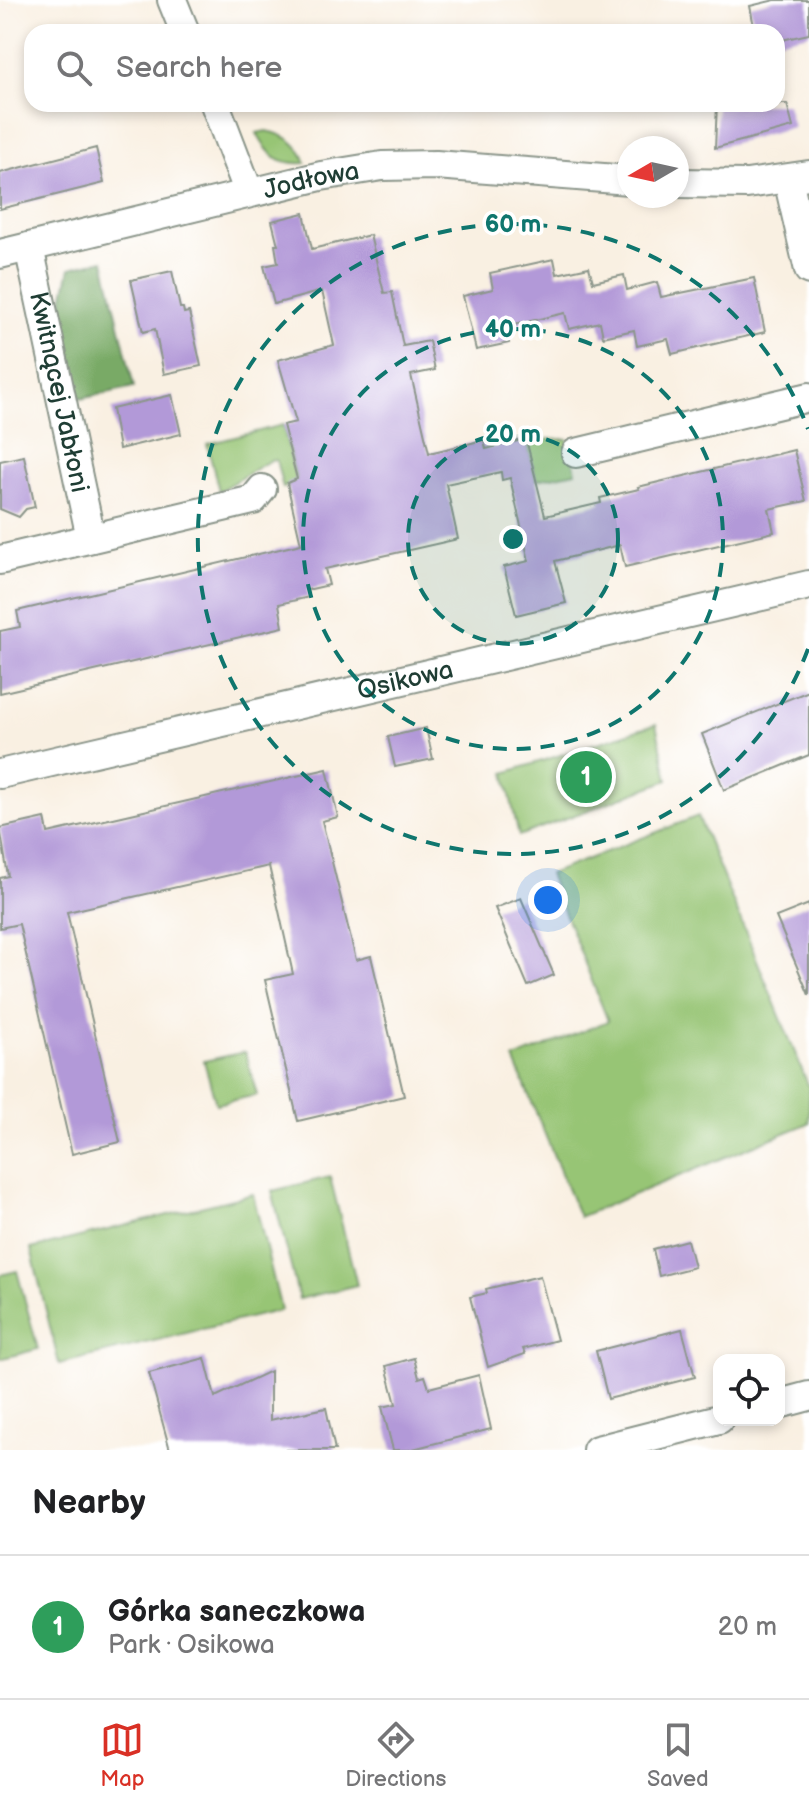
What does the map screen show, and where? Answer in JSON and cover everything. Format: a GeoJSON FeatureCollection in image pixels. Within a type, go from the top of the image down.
{"type":"FeatureCollection","features":[{"type":"Feature","properties":{"kind":"street"},"geometry":{"type":"LineString","coordinates":[[172,0],[182,24]]}},
{"type":"Feature","properties":{"kind":"street"},"geometry":{"type":"LineString","coordinates":[[218,112],[249,193]]}},
{"type":"Feature","properties":{"kind":"street","name":"Jodłowa"},"geometry":{"type":"LineString","coordinates":[[0,254],[342,171],[414,164],[617,179]]}},
{"type":"Feature","properties":{"kind":"street"},"geometry":{"type":"LineString","coordinates":[[689,183],[747,184],[798,177],[809,270]]}},
{"type":"Feature","properties":{"kind":"street","name":"Kwitnącej Jabłoni"},"geometry":{"type":"LineString","coordinates":[[29,247],[91,538]]}},
{"type":"Feature","properties":{"kind":"street"},"geometry":{"type":"LineString","coordinates":[[576,453],[809,397]]}},
{"type":"Feature","properties":{"kind":"street"},"geometry":{"type":"LineString","coordinates":[[0,560],[253,500],[262,489]]}},
{"type":"Feature","properties":{"kind":"street","name":"Osikowa"},"geometry":{"type":"LineString","coordinates":[[0,774],[809,585]]}},
{"type":"Feature","properties":{"kind":"street"},"geometry":{"type":"LineString","coordinates":[[785,1402],[809,1396]]}},
{"type":"Feature","properties":{"kind":"street"},"geometry":{"type":"LineString","coordinates":[[597,1450],[713,1421]]}},
{"type":"Feature","properties":{"kind":"green space"},"geometry":{"type":"Polygon","coordinates":[[[266,131],[291,141],[306,163],[289,162],[270,153],[257,133],[266,131]]]}},
{"type":"Feature","properties":{"kind":"green space"},"geometry":{"type":"Polygon","coordinates":[[[104,260],[134,387],[80,399],[61,308],[70,268],[104,260]]]}},
{"type":"Feature","properties":{"kind":"green space"},"geometry":{"type":"Polygon","coordinates":[[[283,425],[297,484],[283,488],[276,460],[269,461],[219,491],[207,444],[283,425]]]}},
{"type":"Feature","properties":{"kind":"green space"},"geometry":{"type":"Polygon","coordinates":[[[526,439],[568,439],[576,472],[536,480],[526,439]]]}},
{"type":"Feature","properties":{"kind":"green space"},"geometry":{"type":"Polygon","coordinates":[[[656,724],[668,780],[519,836],[505,773],[656,724]]]}},
{"type":"Feature","properties":{"kind":"green space"},"geometry":{"type":"Polygon","coordinates":[[[698,816],[809,1087],[809,1123],[579,1217],[514,1059],[608,1021],[549,874],[698,816]]]}},
{"type":"Feature","properties":{"kind":"green space"},"geometry":{"type":"Polygon","coordinates":[[[245,1052],[257,1095],[216,1104],[204,1061],[245,1052]]]}},
{"type":"Feature","properties":{"kind":"green space"},"geometry":{"type":"Polygon","coordinates":[[[330,1177],[357,1285],[299,1299],[272,1191],[330,1177]]]}},
{"type":"Feature","properties":{"kind":"green space"},"geometry":{"type":"Polygon","coordinates":[[[253,1194],[281,1310],[59,1364],[31,1249],[253,1194]]]}},
{"type":"Feature","properties":{"kind":"green space"},"geometry":{"type":"Polygon","coordinates":[[[17,1271],[38,1349],[0,1359],[0,1275],[17,1271]]]}},
{"type":"Feature","properties":{"kind":"building"},"geometry":{"type":"Polygon","coordinates":[[[775,0],[809,0],[809,34],[785,39],[785,24],[753,24],[750,6],[775,0]]]}},
{"type":"Feature","properties":{"kind":"building"},"geometry":{"type":"Polygon","coordinates":[[[787,104],[793,127],[715,148],[717,112],[785,112],[787,104]]]}},
{"type":"Feature","properties":{"kind":"building"},"geometry":{"type":"Polygon","coordinates":[[[96,148],[104,183],[0,209],[0,173],[96,148]]]}},
{"type":"Feature","properties":{"kind":"building"},"geometry":{"type":"Polygon","coordinates":[[[304,213],[312,249],[370,235],[384,293],[392,292],[403,346],[429,341],[435,370],[411,375],[429,453],[484,440],[486,449],[526,439],[545,516],[601,503],[600,498],[638,487],[794,450],[806,501],[769,509],[774,532],[625,567],[620,545],[555,561],[566,603],[516,615],[504,567],[529,561],[510,478],[502,480],[501,472],[446,484],[458,539],[325,569],[329,585],[307,590],[309,597],[279,604],[283,627],[0,693],[0,631],[20,627],[17,611],[301,544],[287,483],[297,479],[283,425],[296,422],[278,360],[334,345],[322,291],[274,304],[264,266],[278,263],[275,245],[278,245],[272,221],[304,213]]]}},
{"type":"Feature","properties":{"kind":"building"},"geometry":{"type":"Polygon","coordinates":[[[554,259],[557,274],[589,267],[593,282],[624,275],[627,290],[657,282],[661,297],[754,278],[765,332],[672,354],[668,339],[637,346],[634,330],[603,337],[600,322],[569,329],[565,313],[505,327],[509,343],[476,350],[463,296],[493,289],[490,273],[554,259]]]}},
{"type":"Feature","properties":{"kind":"building"},"geometry":{"type":"Polygon","coordinates":[[[172,271],[180,308],[184,313],[189,312],[201,366],[164,374],[155,329],[143,332],[131,280],[172,271]]]}},
{"type":"Feature","properties":{"kind":"building"},"geometry":{"type":"Polygon","coordinates":[[[172,395],[181,434],[119,449],[112,409],[172,395]]]}},
{"type":"Feature","properties":{"kind":"building"},"geometry":{"type":"Polygon","coordinates":[[[24,456],[35,507],[26,509],[19,517],[0,509],[0,461],[24,456]]]}},
{"type":"Feature","properties":{"kind":"building"},"geometry":{"type":"Polygon","coordinates":[[[809,691],[809,755],[724,790],[702,734],[809,691]]]}},
{"type":"Feature","properties":{"kind":"building"},"geometry":{"type":"Polygon","coordinates":[[[426,728],[433,759],[395,767],[388,737],[426,728]]]}},
{"type":"Feature","properties":{"kind":"building"},"geometry":{"type":"Polygon","coordinates":[[[327,769],[338,817],[322,821],[356,960],[371,956],[404,1096],[298,1121],[265,980],[293,974],[269,866],[67,912],[120,1142],[72,1154],[19,924],[0,928],[0,878],[8,876],[0,828],[45,818],[48,833],[327,769]]]}},
{"type":"Feature","properties":{"kind":"building"},"geometry":{"type":"Polygon","coordinates":[[[521,898],[554,975],[528,986],[495,908],[521,898]]]}},
{"type":"Feature","properties":{"kind":"building"},"geometry":{"type":"Polygon","coordinates":[[[809,904],[809,995],[776,917],[809,904]]]}},
{"type":"Feature","properties":{"kind":"building"},"geometry":{"type":"Polygon","coordinates":[[[687,1240],[694,1267],[659,1276],[653,1249],[687,1240]]]}},
{"type":"Feature","properties":{"kind":"building"},"geometry":{"type":"Polygon","coordinates":[[[540,1276],[557,1340],[523,1349],[525,1354],[488,1367],[470,1297],[487,1293],[486,1289],[540,1276]]]}},
{"type":"Feature","properties":{"kind":"building"},"geometry":{"type":"Polygon","coordinates":[[[682,1329],[695,1377],[608,1399],[596,1351],[682,1329]]]}},
{"type":"Feature","properties":{"kind":"building"},"geometry":{"type":"Polygon","coordinates":[[[205,1358],[215,1397],[270,1371],[270,1420],[326,1408],[335,1450],[170,1450],[149,1373],[205,1358]]]}},
{"type":"Feature","properties":{"kind":"building"},"geometry":{"type":"Polygon","coordinates":[[[414,1358],[419,1378],[425,1376],[429,1388],[479,1375],[491,1429],[409,1450],[393,1450],[382,1407],[396,1404],[386,1366],[414,1358]]]}},
{"type":"Feature","properties":{"kind":"place","name":"Górka saneczkowa"},"geometry":{"type":"Point","coordinates":[586,777]}}]}
